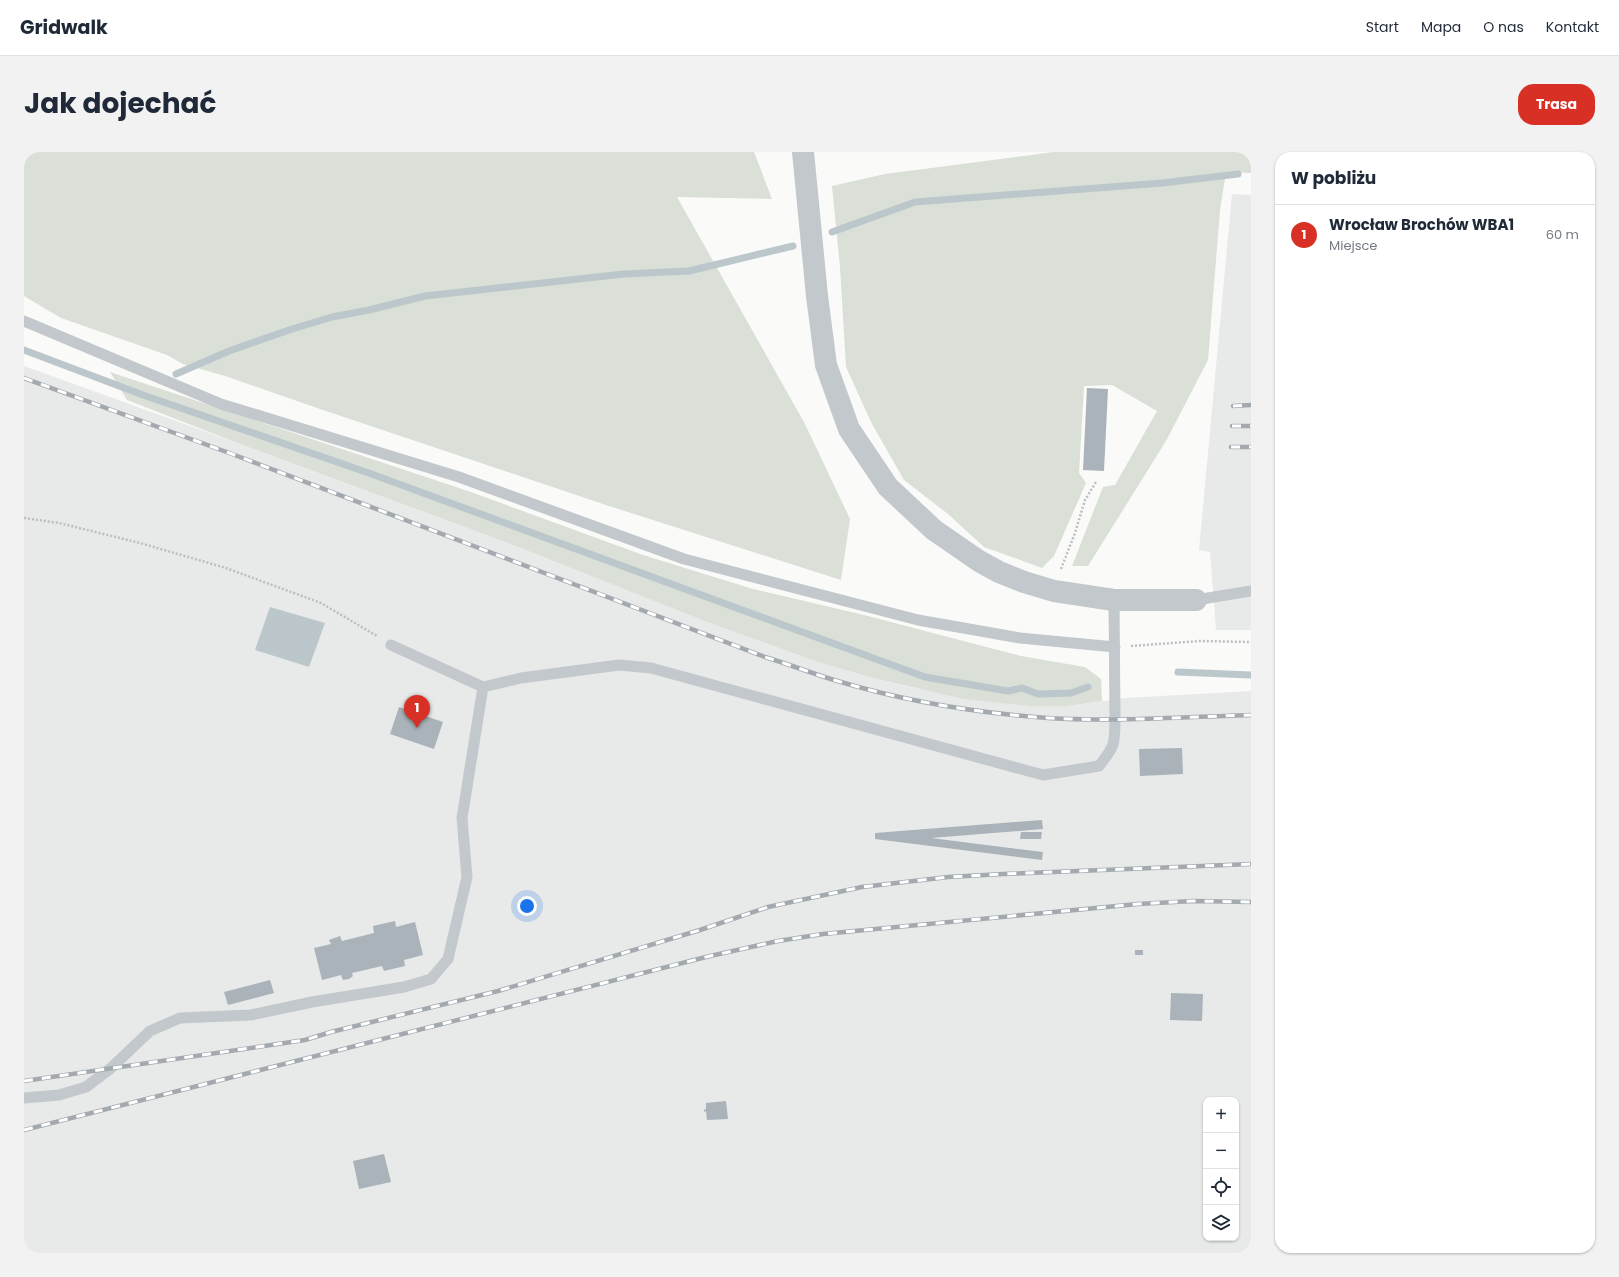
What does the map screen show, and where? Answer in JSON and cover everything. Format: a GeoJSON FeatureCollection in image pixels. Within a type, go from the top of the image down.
{"type":"FeatureCollection","features":[{"type":"Feature","properties":{"kind":"street"},"geometry":{"type":"LineString","coordinates":[[802,152],[817,296],[826,365],[848,429],[888,487],[934,530],[999,572],[1024,582],[1054,591],[1114,600],[1196,600]]}},
{"type":"Feature","properties":{"kind":"lane"},"geometry":{"type":"LineString","coordinates":[[24,321],[220,404],[460,477],[684,559],[918,620],[1020,638],[1114,648]]}},
{"type":"Feature","properties":{"kind":"lane"},"geometry":{"type":"LineString","coordinates":[[1196,600],[1251,591]]}},
{"type":"Feature","properties":{"kind":"lane"},"geometry":{"type":"LineString","coordinates":[[392,645],[483,687],[521,678],[619,665],[651,668],[1043,775],[1100,766],[1113,749],[1116,718],[1114,600]]}},
{"type":"Feature","properties":{"kind":"lane"},"geometry":{"type":"LineString","coordinates":[[24,1098],[59,1095],[86,1087],[111,1068],[150,1031],[180,1018],[251,1015],[312,1002],[404,987],[431,979],[448,959],[467,877],[462,818],[483,687]]}},
{"type":"Feature","properties":{"kind":"path"},"geometry":{"type":"LineString","coordinates":[[1054,591],[1085,500],[1096,482]]}},
{"type":"Feature","properties":{"kind":"path"},"geometry":{"type":"LineString","coordinates":[[24,518],[60,523],[140,542],[226,568],[321,603],[392,645]]}},
{"type":"Feature","properties":{"kind":"path"},"geometry":{"type":"LineString","coordinates":[[1114,648],[1200,641],[1251,642]]}},
{"type":"Feature","properties":{"kind":"shaded area"},"geometry":{"type":"Polygon","coordinates":[[[24,152],[754,152],[772,199],[677,197],[805,424],[850,519],[841,580],[606,505],[225,376],[183,364],[167,355],[61,318],[24,296],[24,152]]]}},
{"type":"Feature","properties":{"kind":"shaded area"},"geometry":{"type":"Polygon","coordinates":[[[1054,152],[1251,152],[1251,173],[1226,172],[1220,210],[1208,360],[1166,441],[1088,566],[1072,566],[1103,487],[1115,485],[1157,411],[1112,385],[1084,386],[1079,473],[1086,483],[1054,556],[1042,568],[984,547],[948,514],[904,480],[872,424],[846,367],[840,267],[832,186],[885,174],[1054,152]]]}},
{"type":"Feature","properties":{"kind":"shaded area"},"geometry":{"type":"Polygon","coordinates":[[[1232,194],[1251,195],[1251,630],[1216,630],[1210,552],[1199,550],[1232,194]]]}},
{"type":"Feature","properties":{"kind":"shaded area"},"geometry":{"type":"Polygon","coordinates":[[[24,366],[508,543],[707,622],[818,662],[873,678],[914,688],[1029,706],[1068,706],[1125,698],[1251,691],[1251,1253],[24,1253],[24,366]]]}},
{"type":"Feature","properties":{"kind":"shaded area"},"geometry":{"type":"Polygon","coordinates":[[[110,372],[468,491],[643,555],[753,589],[864,615],[1021,656],[1085,667],[1101,679],[1102,701],[1068,706],[1029,706],[964,699],[873,678],[818,662],[707,622],[508,543],[240,444],[127,400],[110,372]]]}},
{"type":"Feature","properties":{"kind":"shaded area"},"geometry":{"type":"Polygon","coordinates":[[[270,607],[325,623],[309,667],[255,650],[270,607]]]}},
{"type":"Feature","properties":{"kind":"building"},"geometry":{"type":"Polygon","coordinates":[[[1087,388],[1108,389],[1104,471],[1083,470],[1087,388]]]}},
{"type":"Feature","properties":{"kind":"building"},"geometry":{"type":"Polygon","coordinates":[[[399,707],[443,722],[434,749],[390,734],[399,707]]]}},
{"type":"Feature","properties":{"kind":"building"},"geometry":{"type":"Polygon","coordinates":[[[1182,748],[1183,774],[1140,776],[1139,749],[1182,748]]]}},
{"type":"Feature","properties":{"kind":"building"},"geometry":{"type":"Polygon","coordinates":[[[1042,820],[1043,829],[931,838],[1043,852],[1042,860],[875,839],[875,833],[1042,820]]]}},
{"type":"Feature","properties":{"kind":"building"},"geometry":{"type":"Polygon","coordinates":[[[1021,832],[1042,832],[1041,839],[1020,839],[1021,832]]]}},
{"type":"Feature","properties":{"kind":"building"},"geometry":{"type":"Polygon","coordinates":[[[395,921],[396,927],[415,922],[423,955],[404,960],[405,966],[384,971],[382,966],[352,973],[353,976],[349,979],[343,980],[341,975],[322,980],[314,948],[331,944],[329,940],[340,936],[342,941],[374,933],[373,926],[395,921]]]}},
{"type":"Feature","properties":{"kind":"building"},"geometry":{"type":"Polygon","coordinates":[[[1135,950],[1143,950],[1143,955],[1135,955],[1135,950]]]}},
{"type":"Feature","properties":{"kind":"building"},"geometry":{"type":"Polygon","coordinates":[[[270,980],[274,993],[228,1005],[224,992],[270,980]]]}},
{"type":"Feature","properties":{"kind":"building"},"geometry":{"type":"Polygon","coordinates":[[[1171,993],[1203,994],[1202,1021],[1170,1020],[1171,993]]]}},
{"type":"Feature","properties":{"kind":"building"},"geometry":{"type":"Polygon","coordinates":[[[726,1101],[728,1119],[707,1120],[706,1111],[704,1112],[706,1109],[706,1103],[726,1101]]]}},
{"type":"Feature","properties":{"kind":"building"},"geometry":{"type":"Polygon","coordinates":[[[384,1154],[391,1182],[359,1189],[353,1161],[384,1154]]]}},
{"type":"Feature","properties":{"kind":"waterway"},"geometry":{"type":"LineString","coordinates":[[832,232],[915,202],[1162,183],[1238,174]]}},
{"type":"Feature","properties":{"kind":"waterway"},"geometry":{"type":"LineString","coordinates":[[176,374],[229,351],[289,330],[332,317],[369,310],[425,296],[624,274],[689,271],[793,246]]}},
{"type":"Feature","properties":{"kind":"waterway"},"geometry":{"type":"LineString","coordinates":[[24,350],[143,395],[366,472],[925,677],[1008,691],[1022,688],[1038,694],[1071,693],[1088,687]]}},
{"type":"Feature","properties":{"kind":"waterway"},"geometry":{"type":"LineString","coordinates":[[1178,672],[1251,675]]}},
{"type":"Feature","properties":{"kind":"railway"},"geometry":{"type":"LineString","coordinates":[[24,378],[232,454],[765,657],[860,687],[940,705],[994,713],[1048,718],[1124,719],[1251,715]]}},
{"type":"Feature","properties":{"kind":"railway"},"geometry":{"type":"LineString","coordinates":[[1233,406],[1251,405]]}},
{"type":"Feature","properties":{"kind":"railway"},"geometry":{"type":"LineString","coordinates":[[1232,426],[1251,426]]}},
{"type":"Feature","properties":{"kind":"railway"},"geometry":{"type":"LineString","coordinates":[[1231,447],[1251,447]]}},
{"type":"Feature","properties":{"kind":"railway"},"geometry":{"type":"LineString","coordinates":[[24,1081],[305,1040],[331,1032],[498,991],[700,930],[768,907],[862,887],[948,877],[1251,864]]}},
{"type":"Feature","properties":{"kind":"railway"},"geometry":{"type":"LineString","coordinates":[[24,1130],[710,956],[778,941],[823,934],[1138,904],[1193,901],[1251,902]]}},
{"type":"Feature","properties":{"kind":"place","name":"Wrocław Brochów WBA1"},"geometry":{"type":"Point","coordinates":[417,728]}}]}
